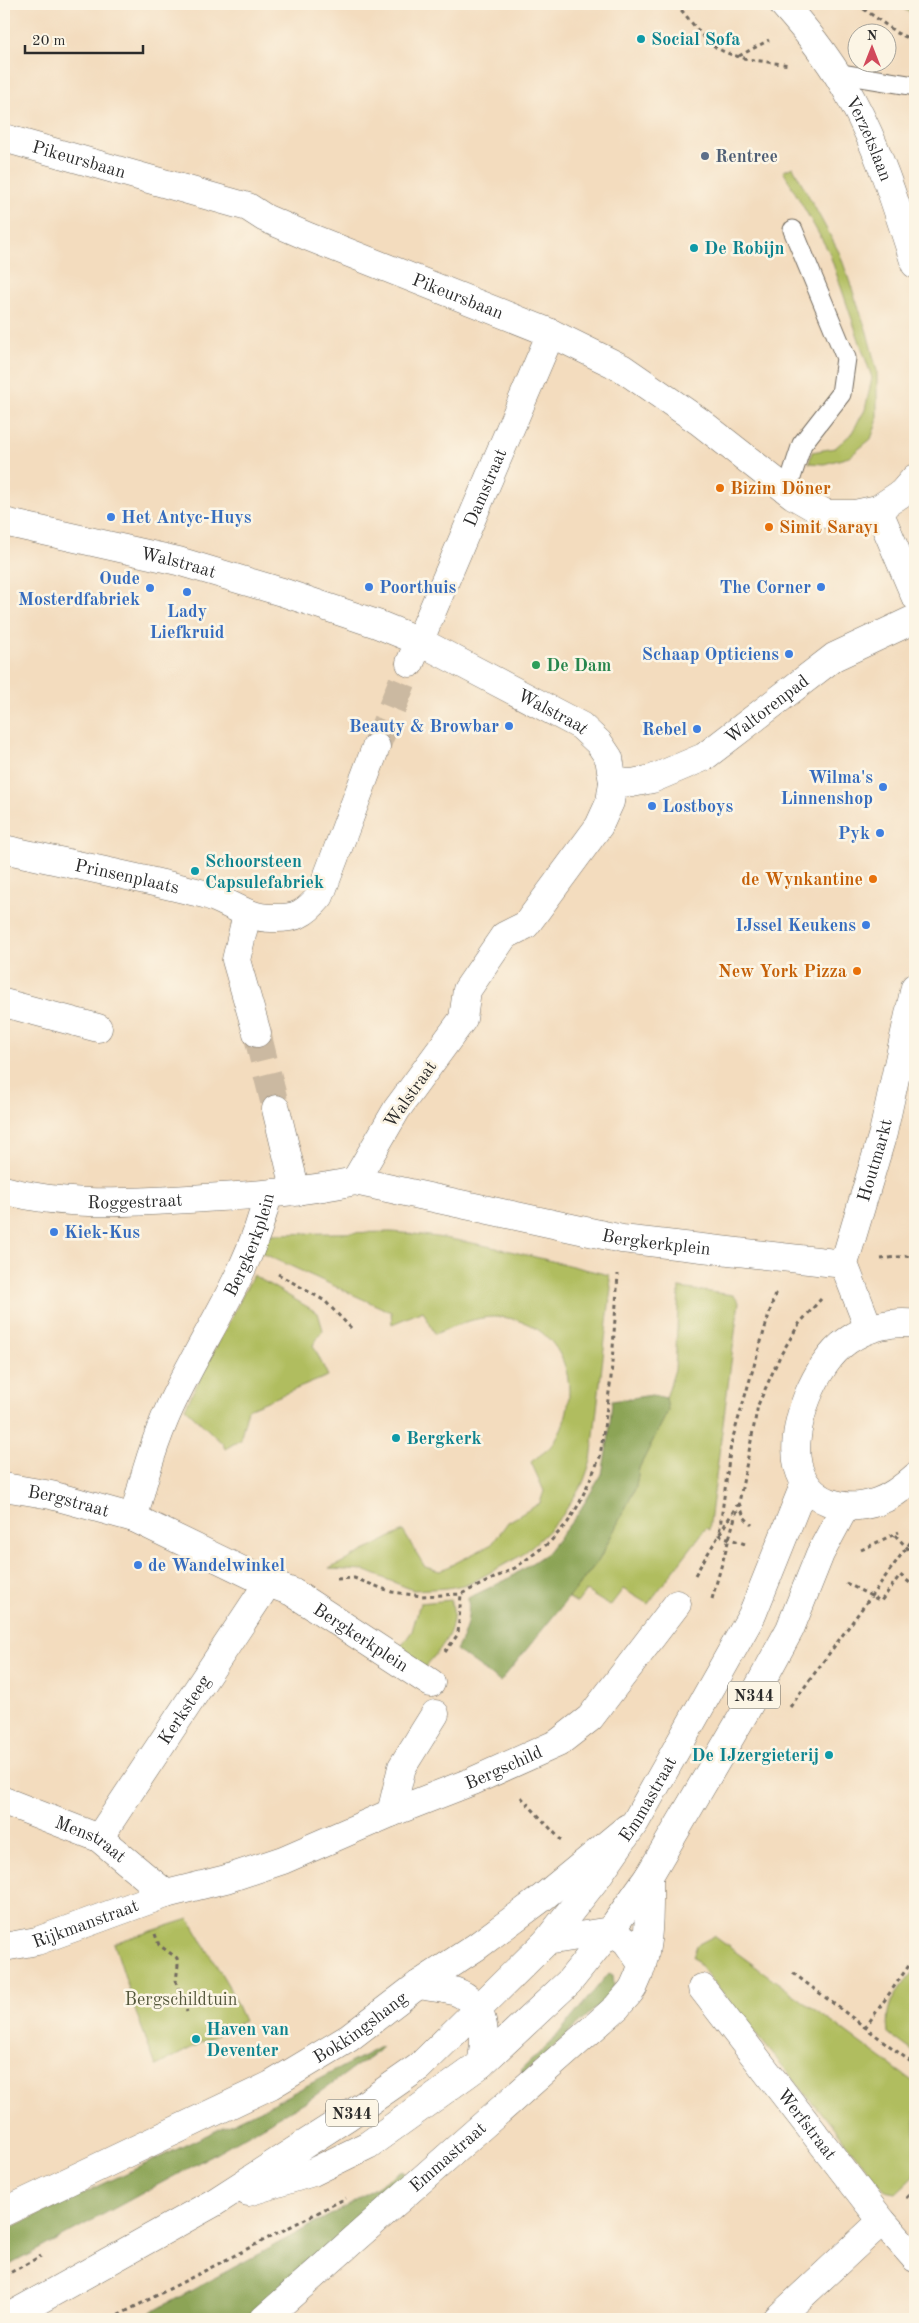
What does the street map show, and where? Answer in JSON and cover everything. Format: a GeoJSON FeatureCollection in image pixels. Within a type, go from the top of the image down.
{"type":"FeatureCollection","features":[{"type":"Feature","properties":{"kind":"street","name":"Verzetslaan"},"geometry":{"type":"LineString","coordinates":[[783,4],[801,24],[836,72],[853,101],[890,189],[915,264]]}},
{"type":"Feature","properties":{"kind":"street","name":"Pikeursbaan"},"geometry":{"type":"LineString","coordinates":[[4,138],[248,207],[265,218],[309,237],[551,333],[622,368],[700,422],[787,490],[826,514],[855,514],[878,508]]}},
{"type":"Feature","properties":{"kind":"street","name":"Damstraat"},"geometry":{"type":"LineString","coordinates":[[415,652],[551,333]]}},
{"type":"Feature","properties":{"kind":"street"},"geometry":{"type":"LineString","coordinates":[[915,478],[902,493],[878,508],[915,596]]}},
{"type":"Feature","properties":{"kind":"street","name":"Walstraat"},"geometry":{"type":"LineString","coordinates":[[4,522],[206,570],[282,592],[580,726],[599,742],[610,758],[614,782],[610,802],[599,826],[526,925],[504,936],[467,990],[463,1019],[397,1109],[355,1181]]}},
{"type":"Feature","properties":{"kind":"street","name":"Waltorenpad"},"geometry":{"type":"LineString","coordinates":[[614,782],[632,783],[652,779],[704,757],[834,657],[915,619]]}},
{"type":"Feature","properties":{"kind":"street","name":"Prinsenplaats"},"geometry":{"type":"LineString","coordinates":[[4,849],[207,895],[247,914],[270,918],[296,917],[309,909],[320,896],[376,747]]}},
{"type":"Feature","properties":{"kind":"street"},"geometry":{"type":"LineString","coordinates":[[247,914],[236,960],[257,1034]]}},
{"type":"Feature","properties":{"kind":"street","name":"Houtmarkt"},"geometry":{"type":"LineString","coordinates":[[844,1264],[884,1133],[915,987]]}},
{"type":"Feature","properties":{"kind":"street"},"geometry":{"type":"LineString","coordinates":[[4,1003],[98,1028]]}},
{"type":"Feature","properties":{"kind":"street"},"geometry":{"type":"LineString","coordinates":[[276,1109],[296,1192]]}},
{"type":"Feature","properties":{"kind":"street","name":"Bergkerkplein"},"geometry":{"type":"LineString","coordinates":[[428,1681],[280,1587],[134,1518],[148,1462],[170,1407],[247,1259],[263,1218],[268,1194],[317,1190],[355,1181],[622,1239],[844,1264]]}},
{"type":"Feature","properties":{"kind":"street","name":"Roggestraat"},"geometry":{"type":"LineString","coordinates":[[4,1190],[24,1196],[94,1203],[268,1194]]}},
{"type":"Feature","properties":{"kind":"street"},"geometry":{"type":"LineString","coordinates":[[844,1264],[869,1329]]}},
{"type":"Feature","properties":{"kind":"street"},"geometry":{"type":"LineString","coordinates":[[915,1324],[895,1323],[869,1329],[847,1341],[837,1350],[824,1366],[808,1396],[798,1426],[796,1450],[798,1466],[805,1482],[815,1494],[826,1502],[844,1507],[878,1502],[915,1478]]}},
{"type":"Feature","properties":{"kind":"street","name":"Emmastraat"},"geometry":{"type":"LineString","coordinates":[[5,2319],[215,2202],[348,2117],[419,2067],[547,1941],[595,1880],[636,1821],[752,1615],[805,1482]]}},
{"type":"Feature","properties":{"kind":"street","name":"Bergstraat"},"geometry":{"type":"LineString","coordinates":[[4,1487],[51,1495],[134,1518]]}},
{"type":"Feature","properties":{"kind":"street","name":"Emmastraat"},"geometry":{"type":"LineString","coordinates":[[215,2202],[313,2172],[368,2145],[482,2064],[569,1982],[610,1931],[649,1876],[745,1712],[790,1629],[820,1554],[844,1507]]}},
{"type":"Feature","properties":{"kind":"street","name":"Kerksteeg"},"geometry":{"type":"LineString","coordinates":[[99,1838],[280,1587]]}},
{"type":"Feature","properties":{"kind":"street","name":"Bergschild"},"geometry":{"type":"LineString","coordinates":[[154,1899],[226,1879],[283,1860],[558,1743],[590,1718],[677,1604]]}},
{"type":"Feature","properties":{"kind":"street"},"geometry":{"type":"LineString","coordinates":[[391,1813],[402,1767],[435,1714]]}},
{"type":"Feature","properties":{"kind":"street","name":"Menstraat"},"geometry":{"type":"LineString","coordinates":[[4,1801],[99,1838],[154,1899]]}},
{"type":"Feature","properties":{"kind":"street","name":"Bokkingshang"},"geometry":{"type":"LineString","coordinates":[[4,2212],[271,2085],[349,2038],[418,1985],[476,1947],[535,1903],[636,1821]]}},
{"type":"Feature","properties":{"kind":"street","name":"Emmastraat"},"geometry":{"type":"LineString","coordinates":[[264,2319],[617,2007],[634,1987],[642,1964],[649,1933],[649,1876]]}},
{"type":"Feature","properties":{"kind":"street","name":"Rijkmanstraat"},"geometry":{"type":"LineString","coordinates":[[4,1946],[36,1941],[154,1899]]}},
{"type":"Feature","properties":{"kind":"street"},"geometry":{"type":"LineString","coordinates":[[547,1941],[610,1931],[626,1941],[642,1964]]}},
{"type":"Feature","properties":{"kind":"street"},"geometry":{"type":"LineString","coordinates":[[418,1985],[455,1992],[479,2010],[486,2036],[482,2064]]}},
{"type":"Feature","properties":{"kind":"street","name":"Werfstraat"},"geometry":{"type":"LineString","coordinates":[[702,1988],[882,2220],[915,2258]]}},
{"type":"Feature","properties":{"kind":"street"},"geometry":{"type":"LineString","coordinates":[[778,2319],[882,2220]]}},
{"type":"Feature","properties":{"kind":"lane"},"geometry":{"type":"LineString","coordinates":[[836,72],[915,86]]}},
{"type":"Feature","properties":{"kind":"lane"},"geometry":{"type":"LineString","coordinates":[[787,490],[802,444],[841,394],[846,358],[793,230]]}},
{"type":"Feature","properties":{"kind":"path"},"geometry":{"type":"LineString","coordinates":[[676,4],[712,44],[721,50],[739,56],[836,72]]}},
{"type":"Feature","properties":{"kind":"path"},"geometry":{"type":"LineString","coordinates":[[857,4],[897,33],[915,41]]}},
{"type":"Feature","properties":{"kind":"path"},"geometry":{"type":"LineString","coordinates":[[906,1256],[915,1254]]}},
{"type":"Feature","properties":{"kind":"path"},"geometry":{"type":"LineString","coordinates":[[272,1271],[325,1301],[352,1328]]}},
{"type":"Feature","properties":{"kind":"path"},"geometry":{"type":"LineString","coordinates":[[280,1587],[316,1580],[354,1578],[392,1592],[422,1596],[461,1594],[515,1568],[543,1547],[568,1522],[579,1504],[600,1457],[611,1378],[618,1278]]}},
{"type":"Feature","properties":{"kind":"path"},"geometry":{"type":"LineString","coordinates":[[677,1604],[739,1503],[725,1559],[710,1605]]}},
{"type":"Feature","properties":{"kind":"path"},"geometry":{"type":"LineString","coordinates":[[895,1536],[915,1556]]}},
{"type":"Feature","properties":{"kind":"path"},"geometry":{"type":"LineString","coordinates":[[428,1681],[458,1634],[461,1594]]}},
{"type":"Feature","properties":{"kind":"path"},"geometry":{"type":"LineString","coordinates":[[496,1771],[566,1846]]}},
{"type":"Feature","properties":{"kind":"path"},"geometry":{"type":"LineString","coordinates":[[154,1899],[159,1945],[177,1958],[176,1982],[187,2012]]}},
{"type":"Feature","properties":{"kind":"path"},"geometry":{"type":"LineString","coordinates":[[865,2028],[915,1957]]}},
{"type":"Feature","properties":{"kind":"path"},"geometry":{"type":"LineString","coordinates":[[793,1973],[915,2065]]}},
{"type":"Feature","properties":{"kind":"green space"},"geometry":{"type":"Polygon","coordinates":[[[896,4],[915,4],[915,16],[896,4]]]}},
{"type":"Feature","properties":{"kind":"green space"},"geometry":{"type":"Polygon","coordinates":[[[793,167],[840,254],[867,332],[877,371],[877,422],[871,439],[849,457],[824,464],[809,463],[812,452],[835,448],[851,434],[865,410],[872,378],[829,252],[783,171],[793,167]]]}},
{"type":"Feature","properties":{"kind":"green space"},"geometry":{"type":"Polygon","coordinates":[[[391,1232],[474,1243],[609,1275],[611,1288],[591,1461],[583,1483],[562,1516],[522,1555],[469,1584],[447,1588],[413,1590],[366,1571],[329,1569],[403,1531],[425,1567],[440,1571],[492,1544],[508,1522],[540,1503],[544,1491],[531,1462],[552,1445],[564,1422],[568,1401],[568,1381],[563,1362],[553,1344],[539,1331],[521,1321],[498,1317],[482,1318],[465,1322],[435,1334],[423,1311],[392,1324],[391,1312],[260,1252],[269,1234],[391,1232]]]}},
{"type":"Feature","properties":{"kind":"green space"},"geometry":{"type":"Polygon","coordinates":[[[253,1275],[318,1313],[323,1330],[313,1345],[328,1376],[248,1409],[241,1436],[242,1439],[225,1449],[223,1444],[185,1408],[253,1275]]]}},
{"type":"Feature","properties":{"kind":"green space"},"geometry":{"type":"Polygon","coordinates":[[[679,1288],[733,1295],[739,1302],[709,1530],[706,1528],[648,1604],[623,1589],[610,1606],[586,1591],[577,1603],[569,1598],[599,1560],[636,1487],[639,1468],[668,1411],[666,1398],[675,1369],[679,1288]]]}},
{"type":"Feature","properties":{"kind":"green space"},"geometry":{"type":"Polygon","coordinates":[[[652,1395],[666,1398],[668,1411],[639,1468],[636,1487],[599,1560],[500,1682],[456,1650],[466,1625],[468,1598],[506,1580],[547,1553],[577,1515],[602,1474],[609,1436],[612,1401],[652,1395]]]}},
{"type":"Feature","properties":{"kind":"green space"},"geometry":{"type":"Polygon","coordinates":[[[451,1600],[453,1620],[451,1629],[442,1646],[424,1668],[398,1651],[412,1631],[420,1603],[451,1600]]]}},
{"type":"Feature","properties":{"kind":"green space","name":"Bergschildtuin"},"geometry":{"type":"Polygon","coordinates":[[[189,1919],[228,1985],[244,2021],[156,2066],[137,2015],[114,1943],[189,1919]]]}},
{"type":"Feature","properties":{"kind":"green space"},"geometry":{"type":"Polygon","coordinates":[[[714,1936],[915,2083],[915,2176],[896,2194],[886,2192],[693,1957],[697,1945],[714,1936]]]}},
{"type":"Feature","properties":{"kind":"green space"},"geometry":{"type":"Polygon","coordinates":[[[915,1969],[915,2053],[888,2033],[887,2022],[893,1998],[915,1969]]]}},
{"type":"Feature","properties":{"kind":"green space"},"geometry":{"type":"Polygon","coordinates":[[[609,1973],[613,1975],[614,1985],[611,1994],[524,2074],[521,2070],[554,2039],[609,1973]]]}},
{"type":"Feature","properties":{"kind":"green space"},"geometry":{"type":"Polygon","coordinates":[[[380,2047],[382,2048],[310,2099],[189,2168],[4,2268],[4,2231],[266,2107],[380,2047]]]}},
{"type":"Feature","properties":{"kind":"green space"},"geometry":{"type":"Polygon","coordinates":[[[402,2170],[407,2176],[243,2319],[139,2319],[345,2207],[402,2170]]]}},
{"type":"Feature","properties":{"kind":"tunnel"},"geometry":{"type":"LineString","coordinates":[[376,747],[410,663]]}},
{"type":"Feature","properties":{"kind":"tunnel"},"geometry":{"type":"LineString","coordinates":[[257,1033],[276,1109]]}},
{"type":"Feature","properties":{"kind":"place","name":"Social Sofa"},"geometry":{"type":"Point","coordinates":[641,39]}},
{"type":"Feature","properties":{"kind":"place","name":"Rentree"},"geometry":{"type":"Point","coordinates":[705,156]}},
{"type":"Feature","properties":{"kind":"place","name":"De Robijn"},"geometry":{"type":"Point","coordinates":[694,248]}},
{"type":"Feature","properties":{"kind":"place","name":"Bizim Döner"},"geometry":{"type":"Point","coordinates":[720,488]}},
{"type":"Feature","properties":{"kind":"place","name":"Het Antyc-Huys"},"geometry":{"type":"Point","coordinates":[111,517]}},
{"type":"Feature","properties":{"kind":"place","name":"Simit Sarayı"},"geometry":{"type":"Point","coordinates":[769,527]}},
{"type":"Feature","properties":{"kind":"place","name":"Poorthuis"},"geometry":{"type":"Point","coordinates":[369,587]}},
{"type":"Feature","properties":{"kind":"place","name":"The Corner"},"geometry":{"type":"Point","coordinates":[821,587]}},
{"type":"Feature","properties":{"kind":"place","name":"Oude Mosterdfabriek"},"geometry":{"type":"Point","coordinates":[150,588]}},
{"type":"Feature","properties":{"kind":"place","name":"Lady Liefkruid"},"geometry":{"type":"Point","coordinates":[187,592]}},
{"type":"Feature","properties":{"kind":"place","name":"Schaap Opticiens"},"geometry":{"type":"Point","coordinates":[789,654]}},
{"type":"Feature","properties":{"kind":"place","name":"De Dam"},"geometry":{"type":"Point","coordinates":[536,665]}},
{"type":"Feature","properties":{"kind":"place","name":"Beauty & Browbar"},"geometry":{"type":"Point","coordinates":[509,726]}},
{"type":"Feature","properties":{"kind":"place","name":"Rebel"},"geometry":{"type":"Point","coordinates":[697,729]}},
{"type":"Feature","properties":{"kind":"place","name":"Wilma's Linnenshop"},"geometry":{"type":"Point","coordinates":[883,787]}},
{"type":"Feature","properties":{"kind":"place","name":"Lostboys"},"geometry":{"type":"Point","coordinates":[652,806]}},
{"type":"Feature","properties":{"kind":"place","name":"Pyk"},"geometry":{"type":"Point","coordinates":[880,833]}},
{"type":"Feature","properties":{"kind":"place","name":"Schoorsteen Capsulefabriek"},"geometry":{"type":"Point","coordinates":[195,871]}},
{"type":"Feature","properties":{"kind":"place","name":"de Wynkantine"},"geometry":{"type":"Point","coordinates":[873,879]}},
{"type":"Feature","properties":{"kind":"place","name":"IJssel Keukens"},"geometry":{"type":"Point","coordinates":[866,925]}},
{"type":"Feature","properties":{"kind":"place","name":"New York Pizza"},"geometry":{"type":"Point","coordinates":[857,971]}},
{"type":"Feature","properties":{"kind":"place","name":"Kiek-Kus"},"geometry":{"type":"Point","coordinates":[54,1232]}},
{"type":"Feature","properties":{"kind":"place","name":"Bergkerk"},"geometry":{"type":"Point","coordinates":[396,1438]}},
{"type":"Feature","properties":{"kind":"place","name":"de Wandelwinkel"},"geometry":{"type":"Point","coordinates":[138,1565]}},
{"type":"Feature","properties":{"kind":"place","name":"De IJzergieterij"},"geometry":{"type":"Point","coordinates":[829,1755]}},
{"type":"Feature","properties":{"kind":"place","name":"Haven van Deventer"},"geometry":{"type":"Point","coordinates":[196,2039]}}]}
